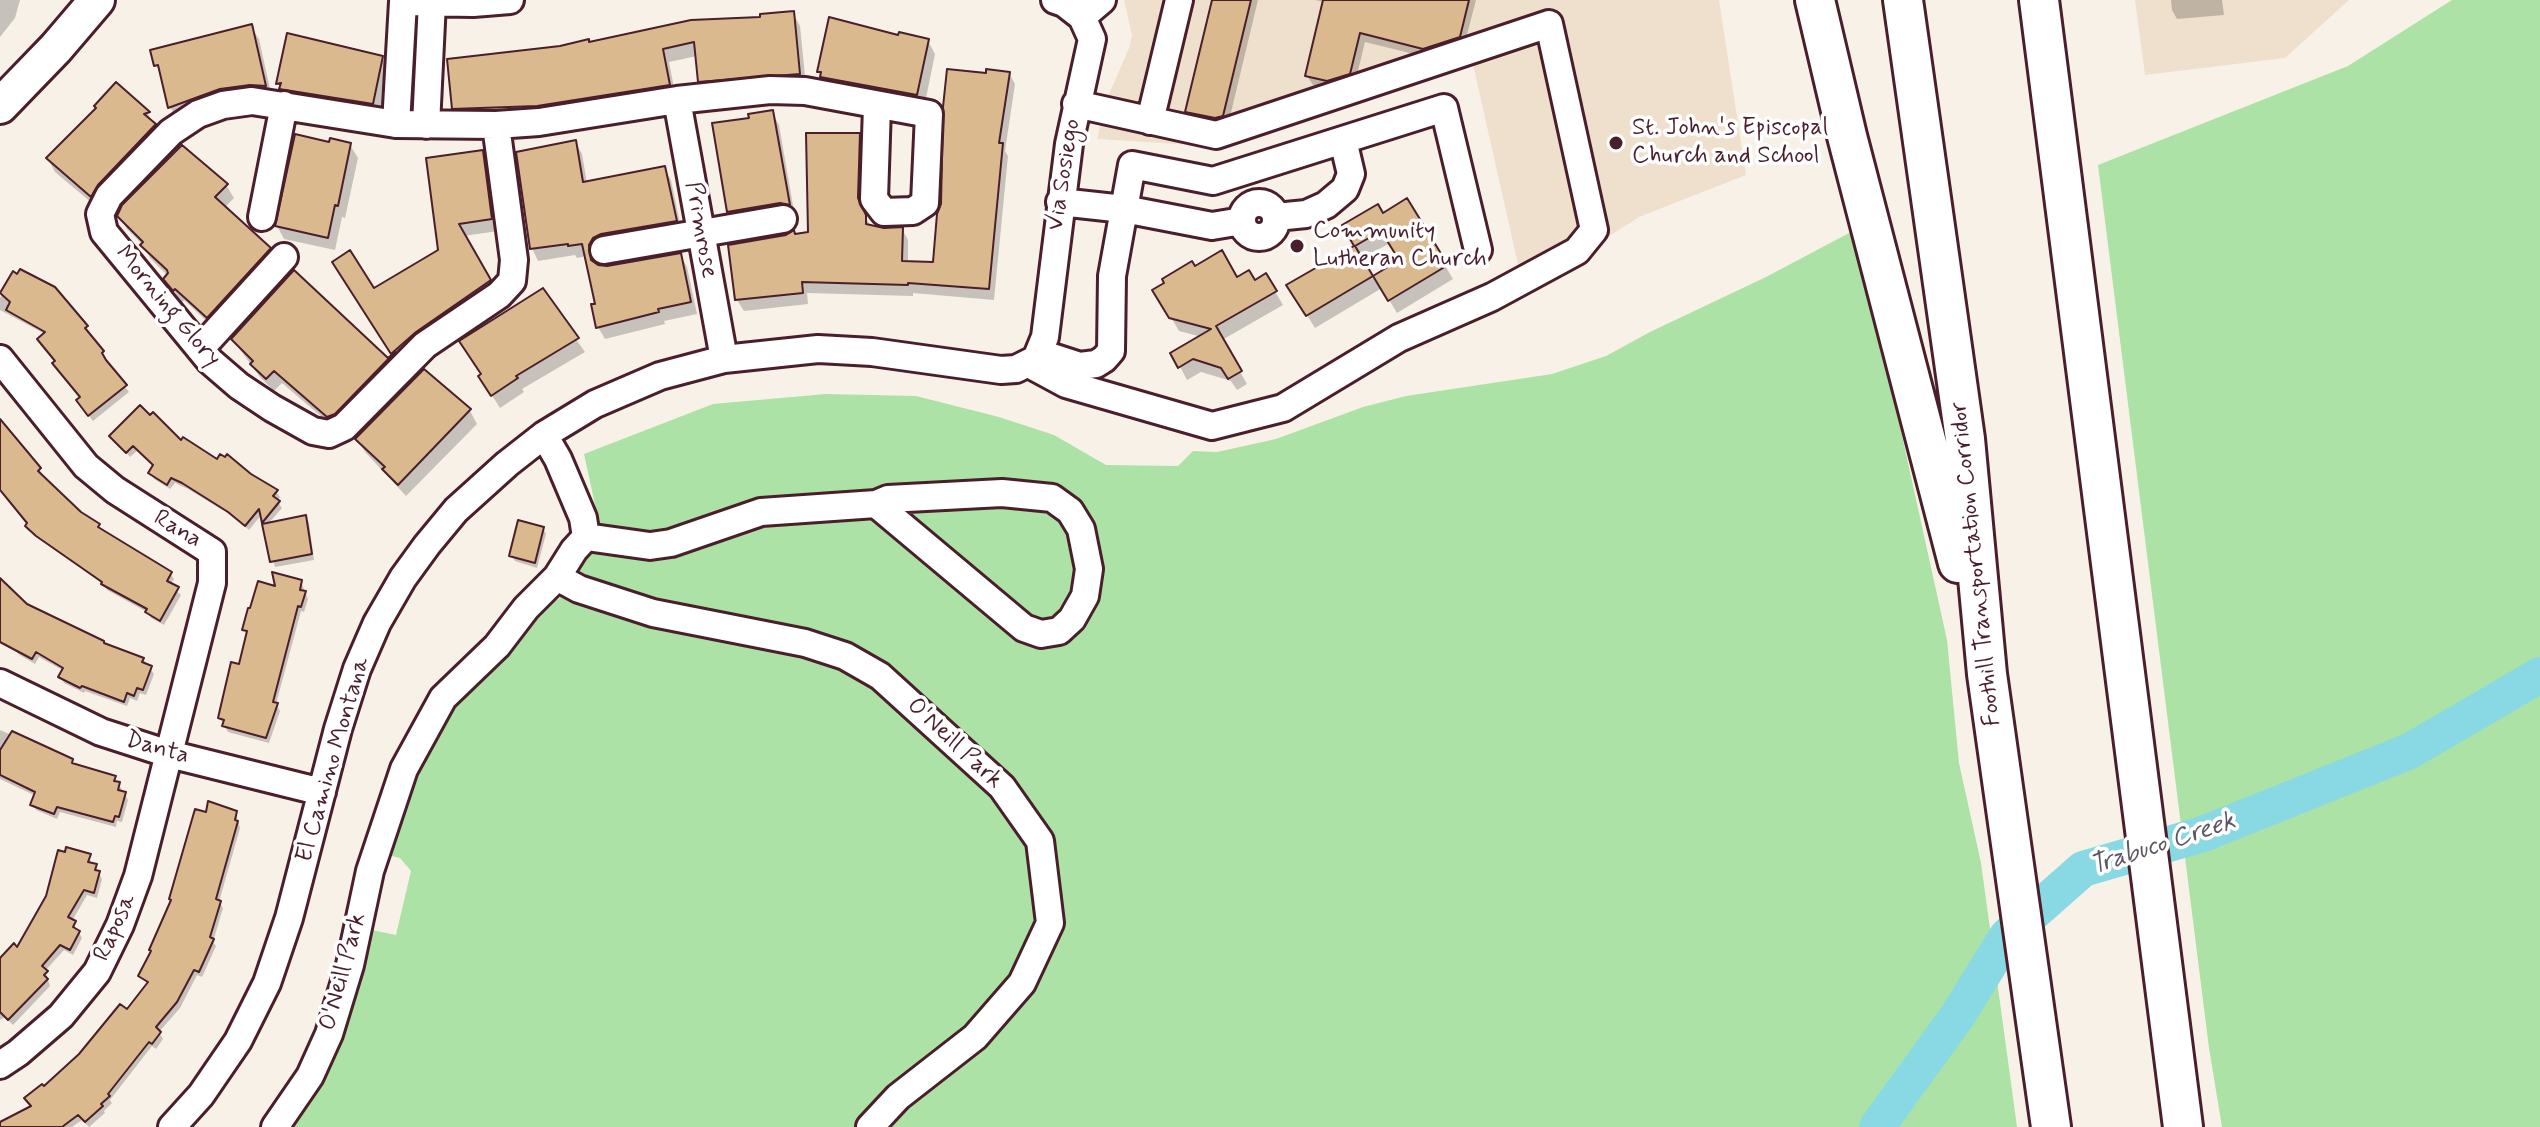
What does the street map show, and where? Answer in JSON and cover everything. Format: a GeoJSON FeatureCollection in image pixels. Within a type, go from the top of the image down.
{"type":"FeatureCollection","features":[{"type":"Feature","properties":{"kind":"highway"},"geometry":{"type":"LineString","coordinates":[[1815,0],[1847,136],[1987,674]]}},
{"type":"Feature","properties":{"kind":"highway","name":"Foothill Transportation Corridor"},"geometry":{"type":"LineString","coordinates":[[1903,0],[1965,439],[1987,674],[2051,1127]]}},
{"type":"Feature","properties":{"kind":"highway"},"geometry":{"type":"LineString","coordinates":[[2039,0],[2183,1127]]}},
{"type":"Feature","properties":{"kind":"main road"},"geometry":{"type":"LineString","coordinates":[[0,106],[97,0]]}},
{"type":"Feature","properties":{"kind":"street"},"geometry":{"type":"LineString","coordinates":[[396,124],[397,1],[510,0]]}},
{"type":"Feature","properties":{"kind":"street"},"geometry":{"type":"LineString","coordinates":[[1055,0],[1092,8]]}},
{"type":"Feature","properties":{"kind":"street"},"geometry":{"type":"LineString","coordinates":[[1150,121],[1179,0]]}},
{"type":"Feature","properties":{"kind":"street"},"geometry":{"type":"LineString","coordinates":[[426,125],[432,2]]}},
{"type":"Feature","properties":{"kind":"street","name":"Via Sosiego"},"geometry":{"type":"LineString","coordinates":[[1038,351],[1076,104],[1092,39],[1092,8]]}},
{"type":"Feature","properties":{"kind":"street"},"geometry":{"type":"LineString","coordinates":[[1038,351],[1066,384],[1212,426],[1283,408],[1399,338],[1492,297],[1577,251],[1594,230],[1549,24],[1216,135],[1076,104]]}},
{"type":"Feature","properties":{"kind":"street","name":"Morning Glory"},"geometry":{"type":"LineString","coordinates":[[496,125],[514,260],[512,281],[499,295],[425,345],[344,427],[329,434],[313,431],[239,386],[210,361],[104,232],[100,214],[109,196],[171,132],[198,114],[223,105],[252,101],[396,124],[426,125],[539,122],[677,100],[770,90],[805,91],[877,106]]}},
{"type":"Feature","properties":{"kind":"street","name":"Primrose"},"geometry":{"type":"LineString","coordinates":[[677,100],[724,359]]}},
{"type":"Feature","properties":{"kind":"street"},"geometry":{"type":"LineString","coordinates":[[262,217],[284,105]]}},
{"type":"Feature","properties":{"kind":"street"},"geometry":{"type":"LineString","coordinates":[[1038,351],[1080,366],[1096,364],[1111,351],[1112,276],[1132,165],[1213,181],[1444,108],[1478,250]]}},
{"type":"Feature","properties":{"kind":"street"},"geometry":{"type":"LineString","coordinates":[[1060,202],[1124,209],[1212,226],[1242,221],[1244,211],[1259,203],[1270,207],[1276,217],[1306,214],[1326,205],[1345,189],[1351,174],[1343,140]]}},
{"type":"Feature","properties":{"kind":"street"},"geometry":{"type":"LineString","coordinates":[[604,250],[783,219]]}},
{"type":"Feature","properties":{"kind":"street"},"geometry":{"type":"LineString","coordinates":[[200,349],[284,257]]}},
{"type":"Feature","properties":{"kind":"street","name":"El Camino Montana"},"geometry":{"type":"LineString","coordinates":[[172,1127],[201,1095],[254,1012],[279,951],[338,729],[357,669],[377,623],[403,578],[456,510],[507,464],[544,435],[595,404],[660,376],[724,359],[818,349],[872,352],[1001,370],[1038,351]]}},
{"type":"Feature","properties":{"kind":"street","name":"Rana"},"geometry":{"type":"LineString","coordinates":[[0,359],[86,466],[154,517],[212,552],[212,583],[169,754]]}},
{"type":"Feature","properties":{"kind":"street"},"geometry":{"type":"LineString","coordinates":[[544,435],[558,459],[583,518],[586,537],[650,546],[671,543],[761,512],[876,504],[888,499],[1002,493],[1052,498],[1070,511],[1081,529],[1089,569],[1085,596],[1072,619],[1059,631],[1041,634],[1024,628],[876,504]]}},
{"type":"Feature","properties":{"kind":"street","name":"O'Neill Park"},"geometry":{"type":"LineString","coordinates":[[275,1127],[310,1076],[329,1034],[350,965],[370,871],[404,769],[443,698],[497,646],[526,608],[557,577],[586,537]]}},
{"type":"Feature","properties":{"kind":"street","name":"O'Neill Park"},"geometry":{"type":"LineString","coordinates":[[557,577],[579,589],[639,609],[805,643],[845,656],[880,676],[1002,787],[1040,841],[1050,923],[1022,983],[975,1037],[898,1097],[870,1127]]}},
{"type":"Feature","properties":{"kind":"street","name":"Danta"},"geometry":{"type":"LineString","coordinates":[[0,683],[101,732],[169,754],[322,792]]}},
{"type":"Feature","properties":{"kind":"street","name":"Raposa"},"geometry":{"type":"LineString","coordinates":[[0,1065],[61,1016],[97,972],[120,925],[138,876],[169,754]]}},
{"type":"Feature","properties":{"kind":"shaded area","name":"St. John's Episcopal Church and School"},"geometry":{"type":"Polygon","coordinates":[[[1124,0],[1719,0],[1746,175],[1639,217],[1524,291],[1472,60],[1208,146],[1097,139],[1106,101],[1132,35],[1124,0]]]}},
{"type":"Feature","properties":{"kind":"shaded area"},"geometry":{"type":"Polygon","coordinates":[[[2135,0],[2349,0],[2285,58],[2145,75],[2135,0]]]}},
{"type":"Feature","properties":{"kind":"green space"},"geometry":{"type":"Polygon","coordinates":[[[2452,0],[2540,0],[2540,1127],[2222,1127],[2209,1048],[2098,165],[2348,66],[2452,0]]]}},
{"type":"Feature","properties":{"kind":"green space"},"geometry":{"type":"Polygon","coordinates":[[[1851,232],[1899,422],[1947,640],[1959,763],[1981,863],[2017,1127],[286,1127],[331,1058],[351,1015],[367,929],[396,935],[411,871],[400,858],[384,854],[412,780],[457,698],[540,608],[559,599],[588,550],[599,523],[584,454],[713,404],[826,394],[916,396],[1054,435],[1106,465],[1178,466],[1193,451],[1217,452],[1276,439],[1363,407],[1406,396],[1552,374],[1606,356],[1851,232]]]}},
{"type":"Feature","properties":{"kind":"building"},"geometry":{"type":"Polygon","coordinates":[[[1212,0],[1251,0],[1223,116],[1215,118],[1185,112],[1212,0]]]}},
{"type":"Feature","properties":{"kind":"building"},"geometry":{"type":"Polygon","coordinates":[[[1323,0],[1469,0],[1460,37],[1423,49],[1360,33],[1350,74],[1327,81],[1305,76],[1323,0]]]}},
{"type":"Feature","properties":{"kind":"building"},"geometry":{"type":"Polygon","coordinates":[[[794,11],[800,74],[698,82],[694,42],[663,49],[670,85],[537,106],[452,109],[447,59],[560,46],[589,39],[589,42],[691,20],[760,17],[760,14],[794,11]]]}},
{"type":"Feature","properties":{"kind":"building"},"geometry":{"type":"Polygon","coordinates":[[[829,17],[898,35],[899,32],[929,39],[917,95],[820,77],[821,72],[817,72],[829,17]]]}},
{"type":"Feature","properties":{"kind":"building"},"geometry":{"type":"Polygon","coordinates":[[[252,24],[266,86],[220,89],[168,108],[158,65],[154,66],[150,50],[252,24]]]}},
{"type":"Feature","properties":{"kind":"building"},"geometry":{"type":"Polygon","coordinates":[[[287,33],[383,56],[373,104],[279,89],[281,83],[276,84],[287,33]]]}},
{"type":"Feature","properties":{"kind":"building"},"geometry":{"type":"Polygon","coordinates":[[[947,69],[1010,72],[999,143],[1003,143],[989,289],[908,283],[802,282],[803,293],[735,300],[728,245],[786,235],[794,230],[795,234],[808,232],[806,133],[860,133],[858,198],[866,215],[866,224],[884,228],[903,227],[902,261],[933,262],[937,214],[941,204],[947,69]]]}},
{"type":"Feature","properties":{"kind":"building"},"geometry":{"type":"Polygon","coordinates":[[[116,82],[150,112],[144,114],[156,124],[98,185],[91,197],[46,158],[96,108],[94,106],[116,82]]]}},
{"type":"Feature","properties":{"kind":"building"},"geometry":{"type":"Polygon","coordinates":[[[773,110],[790,205],[780,203],[727,212],[712,123],[749,118],[748,114],[773,110]]]}},
{"type":"Feature","properties":{"kind":"building"},"geometry":{"type":"Polygon","coordinates":[[[295,134],[329,142],[330,138],[351,143],[328,238],[275,226],[295,134]]]}},
{"type":"Feature","properties":{"kind":"building"},"geometry":{"type":"Polygon","coordinates":[[[576,140],[583,182],[665,166],[677,221],[601,234],[593,238],[589,245],[591,260],[607,266],[681,253],[691,302],[596,328],[591,304],[595,304],[582,244],[530,249],[516,152],[576,140]]]}},
{"type":"Feature","properties":{"kind":"building"},"geometry":{"type":"Polygon","coordinates":[[[182,145],[228,184],[215,197],[271,248],[207,318],[175,289],[173,291],[163,279],[167,270],[140,245],[143,242],[117,216],[122,205],[182,145]]]}},
{"type":"Feature","properties":{"kind":"building"},"geometry":{"type":"Polygon","coordinates":[[[483,150],[492,219],[459,224],[491,280],[416,332],[391,354],[332,262],[350,250],[374,288],[438,250],[426,158],[483,150]]]}},
{"type":"Feature","properties":{"kind":"building"},"geometry":{"type":"Polygon","coordinates":[[[1407,198],[1448,265],[1388,301],[1373,276],[1306,316],[1286,285],[1354,246],[1342,225],[1378,204],[1383,213],[1407,198]],[[1381,231],[1355,246],[1373,276],[1399,260],[1381,231]]]}},
{"type":"Feature","properties":{"kind":"building"},"geometry":{"type":"Polygon","coordinates":[[[1222,250],[1237,277],[1249,270],[1255,280],[1266,273],[1277,291],[1216,326],[1242,371],[1228,379],[1221,368],[1193,359],[1178,368],[1170,353],[1211,329],[1169,318],[1152,290],[1164,283],[1162,279],[1192,261],[1195,266],[1222,250]]]}},
{"type":"Feature","properties":{"kind":"building"},"geometry":{"type":"Polygon","coordinates":[[[20,269],[55,287],[88,326],[85,328],[104,351],[106,360],[127,385],[88,416],[76,400],[80,397],[37,339],[45,332],[6,310],[10,302],[0,293],[13,271],[17,274],[20,269]]]}},
{"type":"Feature","properties":{"kind":"building"},"geometry":{"type":"Polygon","coordinates":[[[294,270],[388,358],[395,352],[335,414],[327,417],[274,371],[266,379],[231,339],[294,270]]]}},
{"type":"Feature","properties":{"kind":"building"},"geometry":{"type":"Polygon","coordinates":[[[543,288],[579,338],[516,376],[518,378],[491,396],[478,376],[481,374],[459,341],[543,288]]]}},
{"type":"Feature","properties":{"kind":"building"},"geometry":{"type":"Polygon","coordinates":[[[424,369],[471,409],[398,485],[382,469],[385,467],[355,439],[424,369]]]}},
{"type":"Feature","properties":{"kind":"building"},"geometry":{"type":"Polygon","coordinates":[[[140,405],[150,415],[153,412],[181,440],[183,437],[217,459],[220,454],[225,457],[227,454],[251,474],[278,490],[273,496],[280,501],[262,523],[259,509],[245,526],[182,483],[171,478],[167,485],[148,473],[153,465],[133,446],[126,453],[109,436],[140,405]]]}},
{"type":"Feature","properties":{"kind":"building"},"geometry":{"type":"Polygon","coordinates":[[[0,419],[41,468],[38,471],[81,512],[100,524],[98,527],[172,572],[167,581],[179,587],[160,621],[145,612],[147,609],[101,584],[25,526],[27,523],[0,490],[0,419]]]}},
{"type":"Feature","properties":{"kind":"building"},"geometry":{"type":"Polygon","coordinates":[[[306,515],[312,554],[270,562],[262,524],[306,515]]]}},
{"type":"Feature","properties":{"kind":"building"},"geometry":{"type":"Polygon","coordinates":[[[518,520],[544,527],[535,563],[509,556],[518,520]]]}},
{"type":"Feature","properties":{"kind":"building"},"geometry":{"type":"Polygon","coordinates":[[[272,572],[302,580],[300,590],[306,591],[301,607],[298,606],[273,702],[278,703],[266,738],[222,726],[224,720],[218,718],[231,662],[239,664],[247,631],[242,630],[248,608],[258,581],[275,586],[272,572]]]}},
{"type":"Feature","properties":{"kind":"building"},"geometry":{"type":"Polygon","coordinates":[[[0,578],[27,604],[104,643],[144,658],[142,662],[152,666],[143,690],[137,688],[134,696],[127,693],[124,702],[82,686],[80,688],[58,677],[63,668],[36,652],[32,659],[0,642],[0,578]]]}},
{"type":"Feature","properties":{"kind":"building"},"geometry":{"type":"Polygon","coordinates":[[[12,731],[73,759],[72,763],[116,776],[114,781],[120,782],[118,790],[126,792],[119,817],[115,816],[113,822],[57,807],[54,814],[30,805],[35,792],[0,775],[0,750],[12,731]]]}},
{"type":"Feature","properties":{"kind":"building"},"geometry":{"type":"Polygon","coordinates":[[[208,801],[237,811],[235,820],[238,821],[216,899],[221,901],[210,937],[214,939],[199,972],[194,970],[177,1002],[156,1027],[161,1032],[152,1044],[149,1042],[108,1094],[110,1096],[101,1104],[103,1106],[85,1122],[78,1115],[62,1127],[0,1127],[0,1122],[31,1106],[24,1098],[42,1084],[44,1086],[79,1054],[120,1004],[127,1009],[148,982],[138,976],[171,900],[195,809],[206,812],[208,801]]]}},
{"type":"Feature","properties":{"kind":"building"},"geometry":{"type":"Polygon","coordinates":[[[66,847],[91,854],[88,862],[97,864],[95,870],[100,871],[94,893],[84,890],[68,917],[76,921],[73,927],[80,931],[70,950],[60,945],[42,966],[48,971],[44,975],[48,979],[8,1020],[0,1012],[0,958],[14,943],[17,947],[46,896],[58,850],[65,852],[66,847]]]}},
{"type":"Feature","properties":{"kind":"waterway","name":"Trabuco Creek"},"geometry":{"type":"LineString","coordinates":[[1877,1127],[1958,1015],[2007,936],[2083,869],[2203,834],[2410,751],[2540,675]]}},
{"type":"Feature","properties":{"kind":"place","name":"St. John's Episcopal Church and School"},"geometry":{"type":"Point","coordinates":[1616,143]}},
{"type":"Feature","properties":{"kind":"place","name":"Community Lutheran Church"},"geometry":{"type":"Point","coordinates":[1297,246]}}]}
